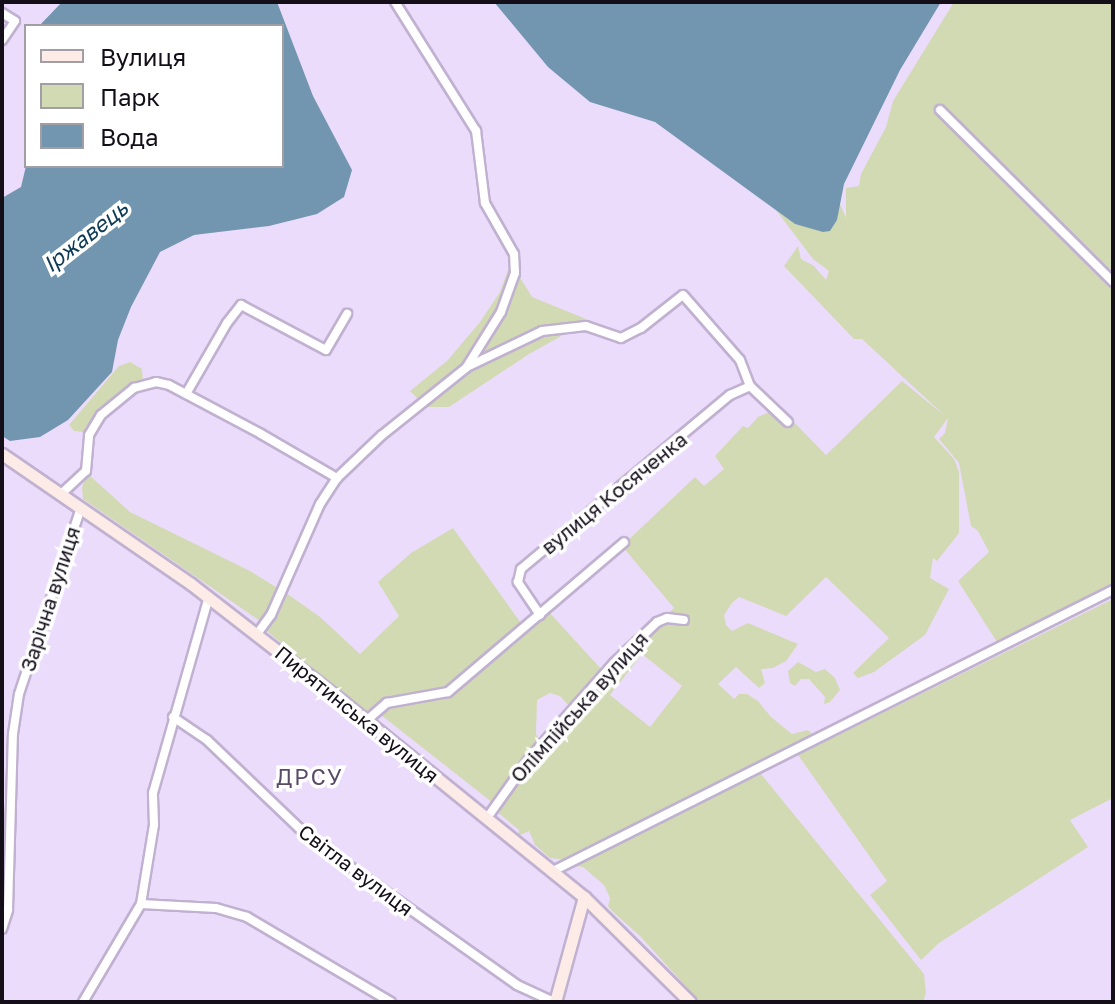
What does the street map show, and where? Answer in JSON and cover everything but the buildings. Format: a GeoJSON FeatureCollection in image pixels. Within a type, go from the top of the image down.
{"type":"FeatureCollection","features":[{"type":"Feature","properties":{"kind":"main road","name":"Пирятинська вулиця"},"geometry":{"type":"LineString","coordinates":[[2,454],[209,597],[257,634],[584,897],[690,1002]]}},
{"type":"Feature","properties":{"kind":"main road"},"geometry":{"type":"LineString","coordinates":[[554,1002],[584,897]]}},
{"type":"Feature","properties":{"kind":"street"},"geometry":{"type":"LineString","coordinates":[[395,2],[476,131],[485,203],[514,254],[515,273],[506,302],[466,368]]}},
{"type":"Feature","properties":{"kind":"street"},"geometry":{"type":"LineString","coordinates":[[2,13],[15,21],[2,40]]}},
{"type":"Feature","properties":{"kind":"street"},"geometry":{"type":"LineString","coordinates":[[940,110],[1113,282]]}},
{"type":"Feature","properties":{"kind":"street"},"geometry":{"type":"LineString","coordinates":[[257,634],[271,615],[320,504],[337,478],[381,436],[466,368],[542,331],[586,326],[621,338],[641,328],[683,295],[740,360],[750,386],[788,422]]}},
{"type":"Feature","properties":{"kind":"street"},"geometry":{"type":"LineString","coordinates":[[186,394],[227,323],[241,305],[326,350],[347,314]]}},
{"type":"Feature","properties":{"kind":"street"},"geometry":{"type":"LineString","coordinates":[[60,495],[86,471],[89,435],[116,400],[134,388],[156,382],[186,394],[337,478]]}},
{"type":"Feature","properties":{"kind":"street","name":"вулиця Косяченка"},"geometry":{"type":"LineString","coordinates":[[540,615],[518,582],[521,569],[730,395],[750,386]]}},
{"type":"Feature","properties":{"kind":"street","name":"Зарічна вулиця"},"geometry":{"type":"LineString","coordinates":[[2,929],[8,910],[13,734],[19,694],[81,508]]}},
{"type":"Feature","properties":{"kind":"street"},"geometry":{"type":"LineString","coordinates":[[366,721],[387,703],[448,692],[624,542]]}},
{"type":"Feature","properties":{"kind":"street"},"geometry":{"type":"LineString","coordinates":[[553,871],[1113,590]]}},
{"type":"Feature","properties":{"kind":"street"},"geometry":{"type":"LineString","coordinates":[[83,1002],[141,904],[154,825],[153,793],[209,597]]}},
{"type":"Feature","properties":{"kind":"street","name":"Олімпійська вулиця"},"geometry":{"type":"LineString","coordinates":[[487,818],[529,759],[614,663],[657,622],[667,618],[684,620]]}},
{"type":"Feature","properties":{"kind":"street","name":"Світла вулиця"},"geometry":{"type":"LineString","coordinates":[[173,717],[207,740],[299,828],[347,866],[517,985],[554,1002]]}},
{"type":"Feature","properties":{"kind":"street"},"geometry":{"type":"LineString","coordinates":[[141,904],[216,908],[247,917],[391,1002]]}},
{"type":"Feature","properties":{"kind":"green space"},"geometry":{"type":"Polygon","coordinates":[[[954,2],[1113,2],[1113,585],[997,642],[958,581],[989,552],[978,531],[971,526],[959,463],[939,439],[945,433],[948,418],[934,437],[954,459],[959,472],[959,533],[937,561],[933,558],[930,578],[949,589],[925,635],[874,672],[858,678],[853,673],[889,638],[826,577],[786,616],[739,597],[732,603],[724,615],[726,625],[732,631],[748,623],[798,644],[786,661],[773,668],[761,669],[765,683],[759,688],[736,667],[718,684],[734,699],[739,694],[747,694],[758,701],[771,717],[792,734],[808,730],[812,734],[733,778],[738,785],[761,774],[924,974],[926,993],[923,1002],[700,1002],[608,906],[610,898],[604,885],[583,867],[574,866],[568,860],[550,858],[535,845],[529,831],[518,836],[519,830],[496,811],[514,782],[615,664],[674,608],[622,546],[695,477],[704,486],[724,469],[715,456],[743,426],[748,428],[758,417],[769,412],[780,421],[788,416],[826,455],[902,381],[945,416],[862,339],[854,339],[784,266],[798,246],[801,259],[814,266],[826,280],[829,271],[813,259],[776,210],[795,224],[830,231],[837,220],[839,202],[846,218],[846,188],[859,186],[861,174],[886,127],[893,101],[954,2]],[[642,654],[610,695],[650,727],[682,686],[642,654]]]}},
{"type":"Feature","properties":{"kind":"green space"},"geometry":{"type":"Polygon","coordinates":[[[508,270],[516,271],[532,297],[596,323],[592,329],[565,334],[529,354],[449,407],[426,407],[410,391],[447,361],[480,322],[500,292],[508,270]]]}},
{"type":"Feature","properties":{"kind":"green space"},"geometry":{"type":"Polygon","coordinates":[[[130,362],[142,369],[143,382],[114,397],[84,432],[74,431],[69,425],[119,366],[130,362]]]}},
{"type":"Feature","properties":{"kind":"green space"},"geometry":{"type":"Polygon","coordinates":[[[88,474],[130,512],[250,571],[289,595],[320,617],[360,654],[399,616],[378,582],[411,553],[453,528],[523,626],[450,687],[388,698],[369,714],[269,633],[260,621],[83,499],[82,487],[88,474]]]}},
{"type":"Feature","properties":{"kind":"green space"},"geometry":{"type":"Polygon","coordinates":[[[1113,599],[1113,798],[1070,820],[1088,847],[939,943],[921,960],[870,895],[887,881],[798,755],[1113,599]]]}},
{"type":"Feature","properties":{"kind":"green space"},"geometry":{"type":"Polygon","coordinates":[[[548,611],[603,671],[571,708],[560,696],[550,693],[537,700],[536,733],[540,745],[493,803],[381,715],[393,705],[447,696],[548,611]]]}},
{"type":"Feature","properties":{"kind":"green space"},"geometry":{"type":"Polygon","coordinates":[[[798,662],[816,672],[825,669],[835,678],[840,690],[830,702],[824,704],[825,697],[809,679],[801,679],[795,686],[790,683],[788,671],[798,662]]]}},
{"type":"Feature","properties":{"kind":"water","name":"Іржавець"},"geometry":{"type":"Polygon","coordinates":[[[62,2],[277,2],[313,96],[352,170],[344,197],[317,214],[269,226],[194,235],[160,252],[131,307],[118,340],[112,372],[68,420],[40,437],[10,441],[2,436],[2,198],[21,187],[26,168],[284,168],[284,24],[41,24],[62,2]]]}},
{"type":"Feature","properties":{"kind":"water"},"geometry":{"type":"Polygon","coordinates":[[[494,2],[941,2],[900,70],[844,184],[837,220],[830,231],[823,232],[795,224],[655,122],[590,102],[548,67],[494,2]]]}},
{"type":"Feature","properties":{"kind":"district","name":"ДРСУ"},"geometry":{"type":"Point","coordinates":[310,777]}}]}
